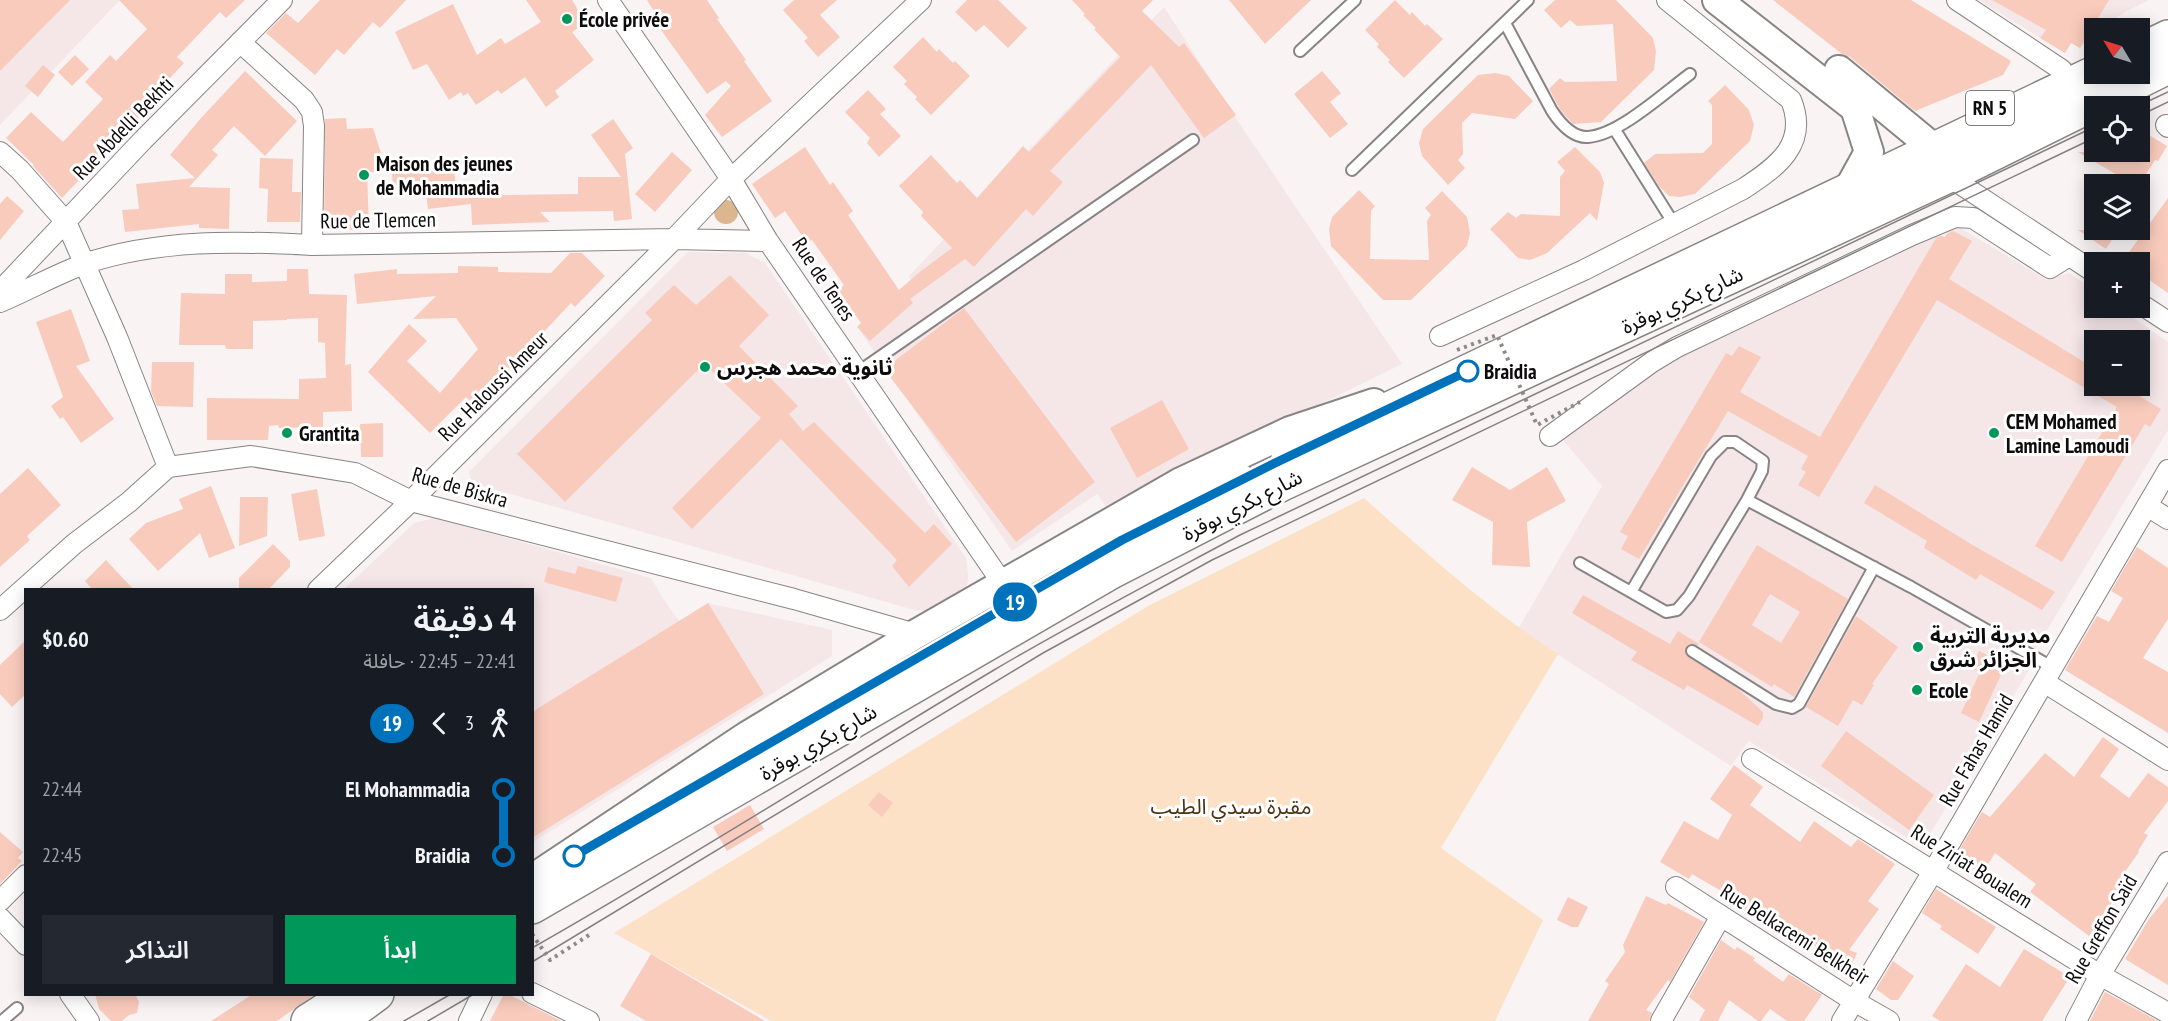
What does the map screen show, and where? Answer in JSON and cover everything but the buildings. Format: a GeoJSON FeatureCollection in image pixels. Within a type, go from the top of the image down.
{"type":"FeatureCollection","features":[{"type":"Feature","properties":{"kind":"highway"},"geometry":{"type":"LineString","coordinates":[[2150,28],[2168,20]]}},
{"type":"Feature","properties":{"kind":"highway"},"geometry":{"type":"LineString","coordinates":[[2150,46],[2168,37]]}},
{"type":"Feature","properties":{"kind":"highway","name":"RN 5"},"geometry":{"type":"LineString","coordinates":[[1891,169],[1925,141],[2084,60]]}},
{"type":"Feature","properties":{"kind":"highway","name":"RN 5"},"geometry":{"type":"LineString","coordinates":[[1972,147],[2168,67]]}},
{"type":"Feature","properties":{"kind":"highway","name":"RN 5"},"geometry":{"type":"LineString","coordinates":[[1972,147],[2084,79]]}},
{"type":"Feature","properties":{"kind":"highway","name":"شارع بكري بوقرة"},"geometry":{"type":"LineString","coordinates":[[534,879],[1122,540],[1275,463],[1458,363],[1891,169],[1972,147]]}},
{"type":"Feature","properties":{"kind":"highway","name":"شارع بكري بوقرة"},"geometry":{"type":"LineString","coordinates":[[534,906],[1113,571],[1282,484],[1948,176],[1972,147]]}},
{"type":"Feature","properties":{"kind":"highway"},"geometry":{"type":"LineString","coordinates":[[308,1021],[347,996]]}},
{"type":"Feature","properties":{"kind":"highway"},"geometry":{"type":"LineString","coordinates":[[340,1021],[376,996]]}},
{"type":"Feature","properties":{"kind":"street","name":"Rue Abdelli Bekhti"},"geometry":{"type":"LineString","coordinates":[[0,291],[282,0]]}},
{"type":"Feature","properties":{"kind":"street","name":"Rue de Tenes"},"geometry":{"type":"LineString","coordinates":[[608,0],[731,179],[768,241],[1003,584]]}},
{"type":"Feature","properties":{"kind":"street","name":"Rue Haloussi Ameur"},"geometry":{"type":"LineString","coordinates":[[320,588],[411,501],[674,239],[731,179],[921,0]]}},
{"type":"Feature","properties":{"kind":"street"},"geometry":{"type":"LineString","coordinates":[[1440,336],[1584,270],[1743,189],[1768,173],[1788,152],[1797,131],[1797,113],[1791,100],[1667,0]]}},
{"type":"Feature","properties":{"kind":"street"},"geometry":{"type":"LineString","coordinates":[[1717,0],[1855,108],[1869,152],[1848,190]]}},
{"type":"Feature","properties":{"kind":"street"},"geometry":{"type":"LineString","coordinates":[[1749,0],[1925,141]]}},
{"type":"Feature","properties":{"kind":"street"},"geometry":{"type":"LineString","coordinates":[[1957,0],[2062,70]]}},
{"type":"Feature","properties":{"kind":"street"},"geometry":{"type":"LineString","coordinates":[[240,42],[304,100],[312,112],[314,126],[312,245]]}},
{"type":"Feature","properties":{"kind":"street"},"geometry":{"type":"LineString","coordinates":[[0,152],[20,170],[66,222],[121,347],[168,467],[25,588]]}},
{"type":"Feature","properties":{"kind":"street"},"geometry":{"type":"LineString","coordinates":[[1948,176],[2084,266]]}},
{"type":"Feature","properties":{"kind":"street"},"geometry":{"type":"LineString","coordinates":[[1550,436],[1652,362],[1677,347],[1912,235],[1955,218],[1973,218],[2050,268],[2069,256]]}},
{"type":"Feature","properties":{"kind":"street","name":"Rue de Tlemcen"},"geometry":{"type":"LineString","coordinates":[[0,302],[85,264],[153,247],[262,243],[312,245],[674,239],[768,241]]}},
{"type":"Feature","properties":{"kind":"street"},"geometry":{"type":"LineString","coordinates":[[2150,310],[2168,322]]}},
{"type":"Feature","properties":{"kind":"street"},"geometry":{"type":"LineString","coordinates":[[534,879],[747,736],[916,634],[1181,482],[1280,435],[1458,363]]}},
{"type":"Feature","properties":{"kind":"street","name":"Rue de Biskra"},"geometry":{"type":"LineString","coordinates":[[168,467],[251,456],[355,473],[411,501],[794,598],[916,634]]}},
{"type":"Feature","properties":{"kind":"street","name":"Rue Fahas Hamid"},"geometry":{"type":"LineString","coordinates":[[1842,1021],[1934,870],[2168,470]]}},
{"type":"Feature","properties":{"kind":"street"},"geometry":{"type":"LineString","coordinates":[[2147,506],[2168,519]]}},
{"type":"Feature","properties":{"kind":"street"},"geometry":{"type":"LineString","coordinates":[[0,610],[24,589]]}},
{"type":"Feature","properties":{"kind":"street"},"geometry":{"type":"LineString","coordinates":[[2048,674],[2168,760]]}},
{"type":"Feature","properties":{"kind":"street","name":"Rue Ziriat Boualem"},"geometry":{"type":"LineString","coordinates":[[1752,759],[2100,975],[2168,1013]]}},
{"type":"Feature","properties":{"kind":"street","name":"Rue Greffon Saïd"},"geometry":{"type":"LineString","coordinates":[[2076,1021],[2100,975],[2168,862]]}},
{"type":"Feature","properties":{"kind":"street"},"geometry":{"type":"LineString","coordinates":[[0,901],[24,877]]}},
{"type":"Feature","properties":{"kind":"street","name":"Rue Belkacemi Belkheir"},"geometry":{"type":"LineString","coordinates":[[1676,887],[1889,1021]]}},
{"type":"Feature","properties":{"kind":"street"},"geometry":{"type":"LineString","coordinates":[[1661,1021],[1721,916]]}},
{"type":"Feature","properties":{"kind":"street"},"geometry":{"type":"LineString","coordinates":[[0,918],[24,943]]}},
{"type":"Feature","properties":{"kind":"street"},"geometry":{"type":"LineString","coordinates":[[534,994],[589,1021]]}},
{"type":"Feature","properties":{"kind":"street"},"geometry":{"type":"LineString","coordinates":[[71,996],[89,1021]]}},
{"type":"Feature","properties":{"kind":"street"},"geometry":{"type":"LineString","coordinates":[[358,1021],[377,996]]}},
{"type":"Feature","properties":{"kind":"street"},"geometry":{"type":"LineString","coordinates":[[469,1021],[481,996]]}},
{"type":"Feature","properties":{"kind":"lane"},"geometry":{"type":"LineString","coordinates":[[1300,51],[1355,0]]}},
{"type":"Feature","properties":{"kind":"lane"},"geometry":{"type":"LineString","coordinates":[[1352,170],[1528,0]]}},
{"type":"Feature","properties":{"kind":"lane"},"geometry":{"type":"LineString","coordinates":[[1505,23],[1560,123],[1573,133],[1587,137],[1615,130],[1690,74]]}},
{"type":"Feature","properties":{"kind":"lane"},"geometry":{"type":"LineString","coordinates":[[1615,130],[1674,224]]}},
{"type":"Feature","properties":{"kind":"lane"},"geometry":{"type":"LineString","coordinates":[[858,372],[1193,140]]}},
{"type":"Feature","properties":{"kind":"lane"},"geometry":{"type":"LineString","coordinates":[[1580,563],[1666,612],[1677,610],[1689,596],[1747,500],[1762,471],[1762,460],[1735,442],[1725,442],[1711,456],[1631,592]]}},
{"type":"Feature","properties":{"kind":"lane"},"geometry":{"type":"LineString","coordinates":[[1747,500],[1874,567],[2048,674]]}},
{"type":"Feature","properties":{"kind":"lane"},"geometry":{"type":"LineString","coordinates":[[1692,651],[1776,704],[1792,708],[1799,704],[1874,567]]}},
{"type":"Feature","properties":{"kind":"lane"},"geometry":{"type":"LineString","coordinates":[[2,1021],[17,1008]]}},
{"type":"Feature","properties":{"kind":"path"},"geometry":{"type":"LineString","coordinates":[[1458,363],[1497,335],[1537,425],[1580,402]]}},
{"type":"Feature","properties":{"kind":"path"},"geometry":{"type":"LineString","coordinates":[[534,937],[549,960],[589,934]]}},
{"type":"Feature","properties":{"kind":"shaded area"},"geometry":{"type":"Polygon","coordinates":[[[0,0],[120,0],[0,125],[0,0]]]}},
{"type":"Feature","properties":{"kind":"shaded area"},"geometry":{"type":"Polygon","coordinates":[[[1979,0],[2149,0],[2116,18],[2084,18],[2084,44],[2080,48],[2071,43],[2065,53],[1979,0]]]}},
{"type":"Feature","properties":{"kind":"shaded area"},"geometry":{"type":"Polygon","coordinates":[[[1164,7],[1243,129],[1402,364],[1149,488],[1106,506],[1097,494],[1012,551],[862,334],[918,292],[909,276],[1164,7]]]}},
{"type":"Feature","properties":{"kind":"shaded area"},"geometry":{"type":"Polygon","coordinates":[[[726,200],[734,204],[738,212],[734,220],[726,224],[718,220],[714,212],[718,204],[726,200]]]}},
{"type":"Feature","properties":{"kind":"shaded area"},"geometry":{"type":"Polygon","coordinates":[[[1952,223],[2047,280],[2069,273],[2084,283],[2084,318],[2133,318],[2168,342],[2168,430],[2035,650],[2032,665],[1922,847],[1749,741],[1731,766],[1518,629],[1602,486],[1562,439],[1655,368],[1929,232],[1945,237],[1952,223]]]}},
{"type":"Feature","properties":{"kind":"shaded area","name":"ثانوية محمد هجرس"},"geometry":{"type":"Polygon","coordinates":[[[688,252],[746,253],[765,263],[966,558],[967,587],[958,602],[934,613],[911,609],[472,483],[469,472],[688,252]]]}},
{"type":"Feature","properties":{"kind":"shaded area"},"geometry":{"type":"Polygon","coordinates":[[[435,518],[651,578],[680,622],[708,603],[832,630],[832,656],[534,841],[534,588],[345,588],[414,523],[435,518]]]}},
{"type":"Feature","properties":{"kind":"green space","name":"مقبرة سيدي الطيب"},"geometry":{"type":"Polygon","coordinates":[[[1364,498],[1482,599],[1558,654],[1441,848],[1543,920],[1495,1021],[771,1021],[614,933],[1148,606],[1364,498]]]}},
{"type":"Feature","properties":{"kind":"tram line"},"geometry":{"type":"LineString","coordinates":[[2150,100],[2168,92]]}},
{"type":"Feature","properties":{"kind":"tram line"},"geometry":{"type":"LineString","coordinates":[[2150,111],[2168,102]]}},
{"type":"Feature","properties":{"kind":"tram line"},"geometry":{"type":"LineString","coordinates":[[534,947],[649,880],[1024,652],[1240,535],[2084,132]]}},
{"type":"Feature","properties":{"kind":"tram line"},"geometry":{"type":"LineString","coordinates":[[534,961],[1043,653],[1212,560],[2084,143]]}},
{"type":"Feature","properties":{"kind":"tram line"},"geometry":{"type":"LineString","coordinates":[[404,1021],[448,996]]}},
{"type":"Feature","properties":{"kind":"tram line"},"geometry":{"type":"LineString","coordinates":[[428,1021],[471,996]]}},
{"type":"Feature","properties":{"kind":"bus line","name":"19"},"geometry":{"type":"LineString","coordinates":[[574,856],[1122,540],[1275,463],[1468,371]]}},
{"type":"Feature","properties":{"kind":"place","name":"École privée"},"geometry":{"type":"Point","coordinates":[567,19]}},
{"type":"Feature","properties":{"kind":"place","name":"Maison des jeunes de Mohammadia"},"geometry":{"type":"Point","coordinates":[364,175]}},
{"type":"Feature","properties":{"kind":"place","name":"ثانوية محمد هجرس"},"geometry":{"type":"Point","coordinates":[705,367]}},
{"type":"Feature","properties":{"kind":"place","name":"Braidia"},"geometry":{"type":"Point","coordinates":[1468,371]}},
{"type":"Feature","properties":{"kind":"place","name":"Grantita"},"geometry":{"type":"Point","coordinates":[287,433]}},
{"type":"Feature","properties":{"kind":"place","name":"CEM Mohamed Lamine Lamoudi"},"geometry":{"type":"Point","coordinates":[1994,433]}},
{"type":"Feature","properties":{"kind":"place","name":"مديرية التربية الجزائر شرق"},"geometry":{"type":"Point","coordinates":[1918,647]}},
{"type":"Feature","properties":{"kind":"place","name":"Ecole"},"geometry":{"type":"Point","coordinates":[1917,690]}}]}
